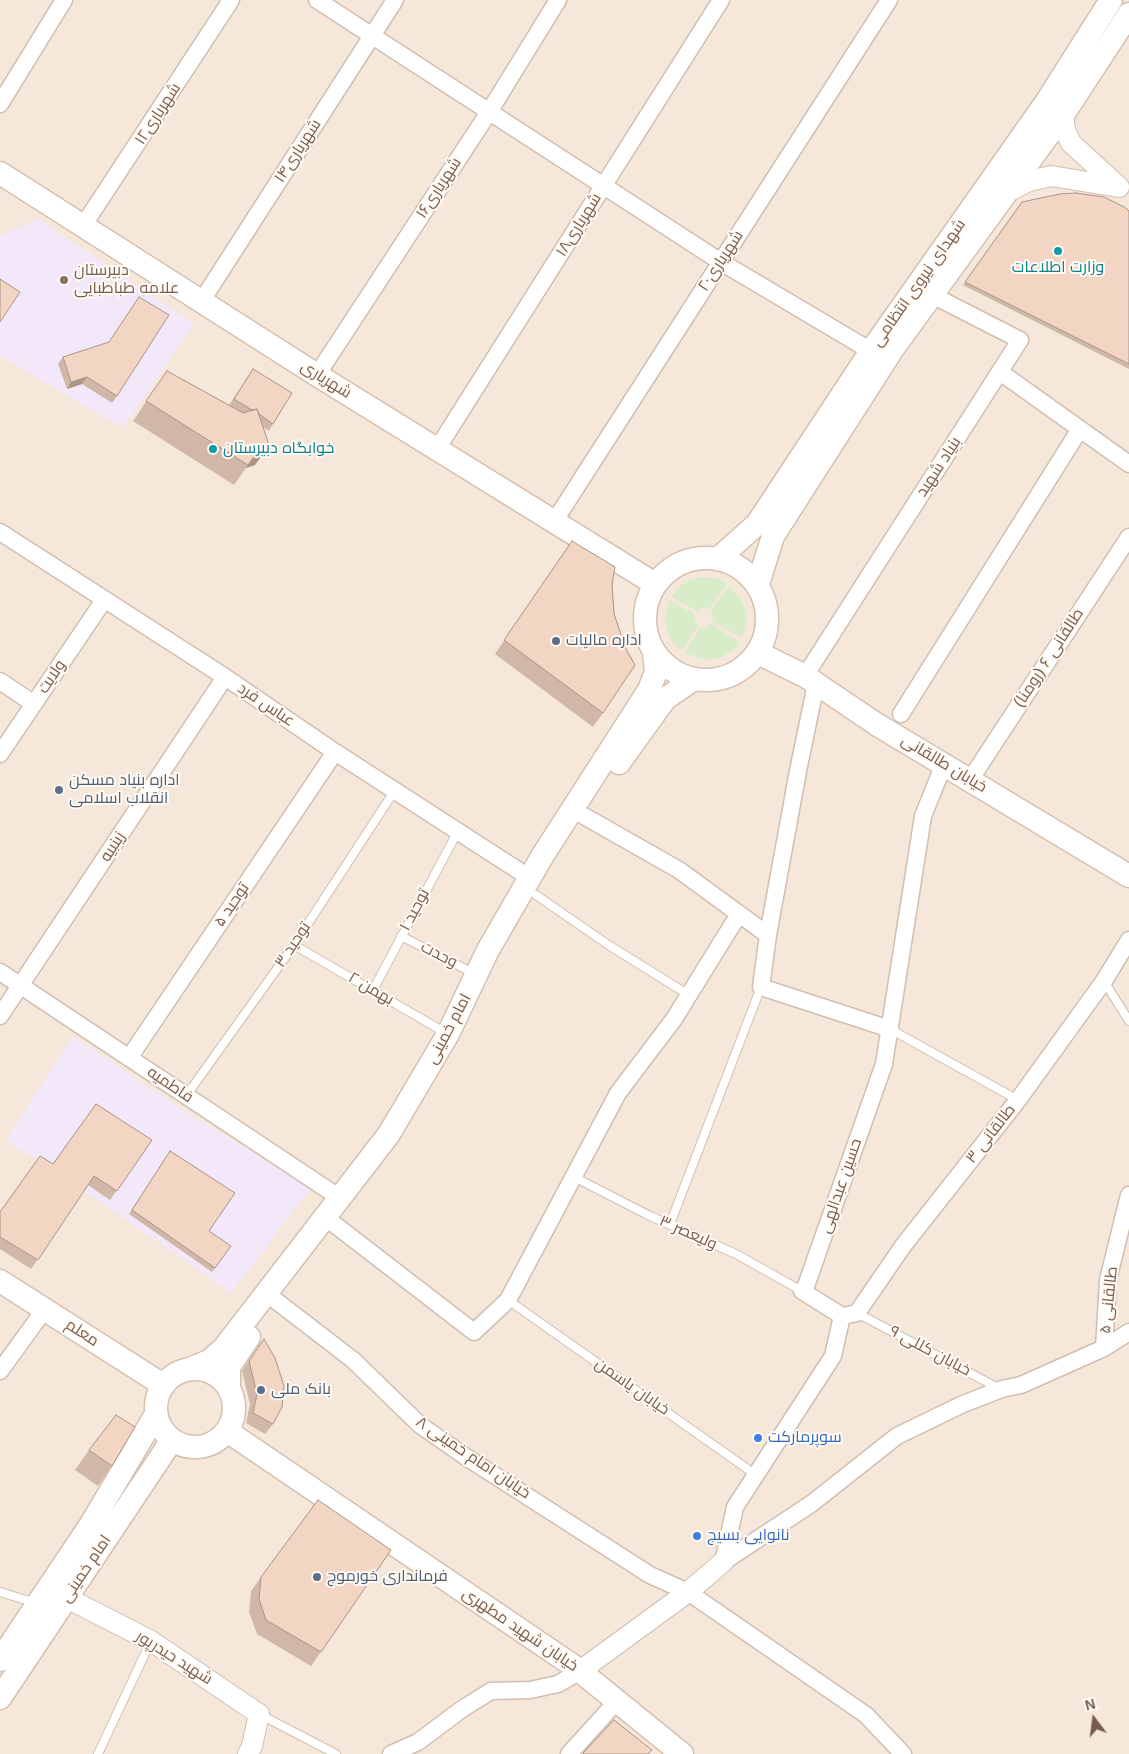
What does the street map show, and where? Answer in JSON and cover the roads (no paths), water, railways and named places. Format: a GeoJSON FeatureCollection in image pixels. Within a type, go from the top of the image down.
{"type":"FeatureCollection","features":[{"type":"Feature","properties":{"kind":"main road","name":"شهدای نیروی انتظامی"},"geometry":{"type":"LineString","coordinates":[[719,558],[757,524],[871,351],[1047,100],[1104,2]]}},
{"type":"Feature","properties":{"kind":"main road","name":"شهدای نیروی انتظامی"},"geometry":{"type":"LineString","coordinates":[[758,584],[773,536],[892,350],[1009,191],[1129,14]]}},
{"type":"Feature","properties":{"kind":"main road","name":"شهریاری"},"geometry":{"type":"LineString","coordinates":[[0,174],[436,449],[655,584]]}},
{"type":"Feature","properties":{"kind":"main road"},"geometry":{"type":"LineString","coordinates":[[695,558],[719,558],[741,567],[758,584],[768,607],[767,631],[758,654],[741,670],[718,680],[694,679],[671,670],[654,653],[645,630],[646,606],[655,584],[672,567],[695,558]]}},
{"type":"Feature","properties":{"kind":"main road","name":"امام خمینی"},"geometry":{"type":"LineString","coordinates":[[189,1369],[209,1361],[224,1348],[389,1134],[448,1034],[488,950],[533,887],[649,690],[656,672],[654,653]]}},
{"type":"Feature","properties":{"kind":"main road","name":"خیابان طالقانی"},"geometry":{"type":"LineString","coordinates":[[758,654],[811,680],[876,724],[1129,876]]}},
{"type":"Feature","properties":{"kind":"main road","name":"امام خمینی"},"geometry":{"type":"LineString","coordinates":[[229,1387],[229,1367],[275,1300],[400,1142],[460,1041],[533,887],[554,863],[611,774],[665,699],[694,679]]}},
{"type":"Feature","properties":{"kind":"main road","name":"معلم"},"geometry":{"type":"LineString","coordinates":[[0,1280],[163,1385]]}},
{"type":"Feature","properties":{"kind":"main road"},"geometry":{"type":"LineString","coordinates":[[189,1369],[204,1369],[219,1376],[229,1387],[234,1402],[234,1417],[228,1431],[216,1442],[202,1447],[186,1446],[172,1440],[162,1429],[156,1414],[156,1399],[163,1385],[174,1374],[189,1369]]}},
{"type":"Feature","properties":{"kind":"main road","name":"امام خمینی"},"geometry":{"type":"LineString","coordinates":[[0,1698],[51,1597],[91,1524],[156,1414]]}},
{"type":"Feature","properties":{"kind":"main road","name":"خیابان شهید مطهری"},"geometry":{"type":"LineString","coordinates":[[228,1431],[580,1671],[682,1754]]}},
{"type":"Feature","properties":{"kind":"main road","name":"امام خمینی"},"geometry":{"type":"LineString","coordinates":[[0,1660],[172,1440]]}},
{"type":"Feature","properties":{"kind":"street"},"geometry":{"type":"LineString","coordinates":[[0,104],[64,0]]}},
{"type":"Feature","properties":{"kind":"street","name":"شهریاری۱۲"},"geometry":{"type":"LineString","coordinates":[[83,226],[231,0]]}},
{"type":"Feature","properties":{"kind":"street"},"geometry":{"type":"LineString","coordinates":[[317,0],[720,262],[871,351]]}},
{"type":"Feature","properties":{"kind":"street","name":"شهریاری۱۴"},"geometry":{"type":"LineString","coordinates":[[202,302],[395,0]]}},
{"type":"Feature","properties":{"kind":"street","name":"شهریاری۱۶"},"geometry":{"type":"LineString","coordinates":[[318,375],[489,112],[558,0]]}},
{"type":"Feature","properties":{"kind":"street","name":"شهریاری۱۸"},"geometry":{"type":"LineString","coordinates":[[436,449],[721,0]]}},
{"type":"Feature","properties":{"kind":"street","name":"شهریاری۲۰"},"geometry":{"type":"LineString","coordinates":[[554,522],[889,0]]}},
{"type":"Feature","properties":{"kind":"street"},"geometry":{"type":"LineString","coordinates":[[1062,115],[1064,130],[1071,143],[1124,191]]}},
{"type":"Feature","properties":{"kind":"street"},"geometry":{"type":"LineString","coordinates":[[1009,191],[1029,181],[1051,176],[1124,191]]}},
{"type":"Feature","properties":{"kind":"street","name":"بنیاد شهید"},"geometry":{"type":"LineString","coordinates":[[811,680],[1020,340],[932,295]]}},
{"type":"Feature","properties":{"kind":"street"},"geometry":{"type":"LineString","coordinates":[[1000,372],[1129,464]]}},
{"type":"Feature","properties":{"kind":"street"},"geometry":{"type":"LineString","coordinates":[[901,714],[1080,429]]}},
{"type":"Feature","properties":{"kind":"street","name":"عباس فرد"},"geometry":{"type":"LineString","coordinates":[[0,532],[225,677],[335,752],[458,831],[533,887]]}},
{"type":"Feature","properties":{"kind":"street","name":"طالقانی ۶ (رومنا)"},"geometry":{"type":"LineString","coordinates":[[970,780],[1129,537]]}},
{"type":"Feature","properties":{"kind":"street","name":"ولایت"},"geometry":{"type":"LineString","coordinates":[[0,754],[104,600]]}},
{"type":"Feature","properties":{"kind":"street","name":"زینبیه"},"geometry":{"type":"LineString","coordinates":[[0,1016],[225,677]]}},
{"type":"Feature","properties":{"kind":"street"},"geometry":{"type":"LineString","coordinates":[[811,680],[798,771],[768,935],[761,987],[890,1029]]}},
{"type":"Feature","properties":{"kind":"street"},"geometry":{"type":"LineString","coordinates":[[0,681],[34,704]]}},
{"type":"Feature","properties":{"kind":"street","name":"توحید ۵"},"geometry":{"type":"LineString","coordinates":[[129,1058],[335,752]]}},
{"type":"Feature","properties":{"kind":"street","name":"حسین عبدالهی"},"geometry":{"type":"LineString","coordinates":[[802,1290],[806,1286],[884,1064],[923,816],[944,764]]}},
{"type":"Feature","properties":{"kind":"street"},"geometry":{"type":"LineString","coordinates":[[584,816],[679,870],[768,935]]}},
{"type":"Feature","properties":{"kind":"street"},"geometry":{"type":"LineString","coordinates":[[334,1224],[474,1332],[508,1300],[618,1093],[674,1019],[739,914]]}},
{"type":"Feature","properties":{"kind":"street","name":"طالقانی ۳"},"geometry":{"type":"LineString","coordinates":[[850,1315],[1018,1100],[1104,981],[1129,940]]}},
{"type":"Feature","properties":{"kind":"street","name":"فاطمیه"},"geometry":{"type":"LineString","coordinates":[[0,972],[340,1198]]}},
{"type":"Feature","properties":{"kind":"street","name":"طالقانی ۵"},"geometry":{"type":"LineString","coordinates":[[1104,1348],[1108,1280],[1129,1195]]}},
{"type":"Feature","properties":{"kind":"street"},"geometry":{"type":"LineString","coordinates":[[723,1562],[735,1506],[833,1356],[850,1315],[802,1290]]}},
{"type":"Feature","properties":{"kind":"street","name":"خیابان امام خمینی ۸"},"geometry":{"type":"LineString","coordinates":[[275,1300],[353,1360],[420,1425],[466,1458],[650,1575],[688,1592],[866,1715],[904,1754]]}},
{"type":"Feature","properties":{"kind":"street"},"geometry":{"type":"LineString","coordinates":[[0,1371],[45,1309]]}},
{"type":"Feature","properties":{"kind":"street"},"geometry":{"type":"LineString","coordinates":[[391,1754],[418,1742],[462,1709],[491,1692],[530,1690],[558,1684],[580,1671],[688,1592],[723,1562],[811,1504],[897,1436],[963,1404],[1021,1385],[1104,1348],[1129,1332]]}},
{"type":"Feature","properties":{"kind":"street","name":"شهید حیدرپور"},"geometry":{"type":"LineString","coordinates":[[51,1597],[151,1641],[259,1714]]}},
{"type":"Feature","properties":{"kind":"street"},"geometry":{"type":"LineString","coordinates":[[569,1754],[617,1701]]}},
{"type":"Feature","properties":{"kind":"street"},"geometry":{"type":"LineString","coordinates":[[248,1754],[252,1746],[259,1714]]}},
{"type":"Feature","properties":{"kind":"lane","name":"توحید ۳"},"geometry":{"type":"LineString","coordinates":[[186,1096],[294,945],[395,790]]}},
{"type":"Feature","properties":{"kind":"lane","name":"توحید ۱"},"geometry":{"type":"LineString","coordinates":[[373,990],[458,831]]}},
{"type":"Feature","properties":{"kind":"lane"},"geometry":{"type":"LineString","coordinates":[[533,887],[610,946],[689,995]]}},
{"type":"Feature","properties":{"kind":"lane","name":"وحدت"},"geometry":{"type":"LineString","coordinates":[[401,936],[477,975]]}},
{"type":"Feature","properties":{"kind":"lane","name":"بهمن ۲"},"geometry":{"type":"LineString","coordinates":[[294,945],[448,1034]]}},
{"type":"Feature","properties":{"kind":"lane"},"geometry":{"type":"LineString","coordinates":[[1104,981],[1129,1021]]}},
{"type":"Feature","properties":{"kind":"lane"},"geometry":{"type":"LineString","coordinates":[[670,1224],[761,987]]}},
{"type":"Feature","properties":{"kind":"lane"},"geometry":{"type":"LineString","coordinates":[[890,1029],[1018,1100]]}},
{"type":"Feature","properties":{"kind":"lane","name":"ولیعصر ۳"},"geometry":{"type":"LineString","coordinates":[[574,1176],[650,1216],[736,1254],[802,1290]]}},
{"type":"Feature","properties":{"kind":"lane","name":"خیابان یاسمن"},"geometry":{"type":"LineString","coordinates":[[508,1300],[756,1475]]}},
{"type":"Feature","properties":{"kind":"lane","name":"خیابان کللی ۹"},"geometry":{"type":"LineString","coordinates":[[850,1315],[1002,1390]]}},
{"type":"Feature","properties":{"kind":"lane"},"geometry":{"type":"LineString","coordinates":[[0,1592],[51,1597]]}},
{"type":"Feature","properties":{"kind":"lane"},"geometry":{"type":"LineString","coordinates":[[98,1754],[151,1641]]}},
{"type":"Feature","properties":{"kind":"lane"},"geometry":{"type":"LineString","coordinates":[[259,1714],[336,1754]]}},
{"type":"Feature","properties":{"kind":"place","name":"وزارت اطلاعات"},"geometry":{"type":"Point","coordinates":[1058,251]}},
{"type":"Feature","properties":{"kind":"place","name":"دبیرستان علامه طباطبایی"},"geometry":{"type":"Point","coordinates":[64,280]}},
{"type":"Feature","properties":{"kind":"place","name":"خوابگاه دبیرستان"},"geometry":{"type":"Point","coordinates":[213,449]}},
{"type":"Feature","properties":{"kind":"place","name":"اداره مالیات"},"geometry":{"type":"Point","coordinates":[556,641]}},
{"type":"Feature","properties":{"kind":"place","name":"اداره بنیاد مسکن انقلاب اسلامی"},"geometry":{"type":"Point","coordinates":[59,790]}},
{"type":"Feature","properties":{"kind":"place","name":"بانک ملی"},"geometry":{"type":"Point","coordinates":[261,1390]}},
{"type":"Feature","properties":{"kind":"place","name":"سوپرمارکت"},"geometry":{"type":"Point","coordinates":[758,1438]}},
{"type":"Feature","properties":{"kind":"place","name":"نانوایی بسیج"},"geometry":{"type":"Point","coordinates":[697,1536]}},
{"type":"Feature","properties":{"kind":"place","name":"فرمانداری خورموج"},"geometry":{"type":"Point","coordinates":[317,1577]}}]}
